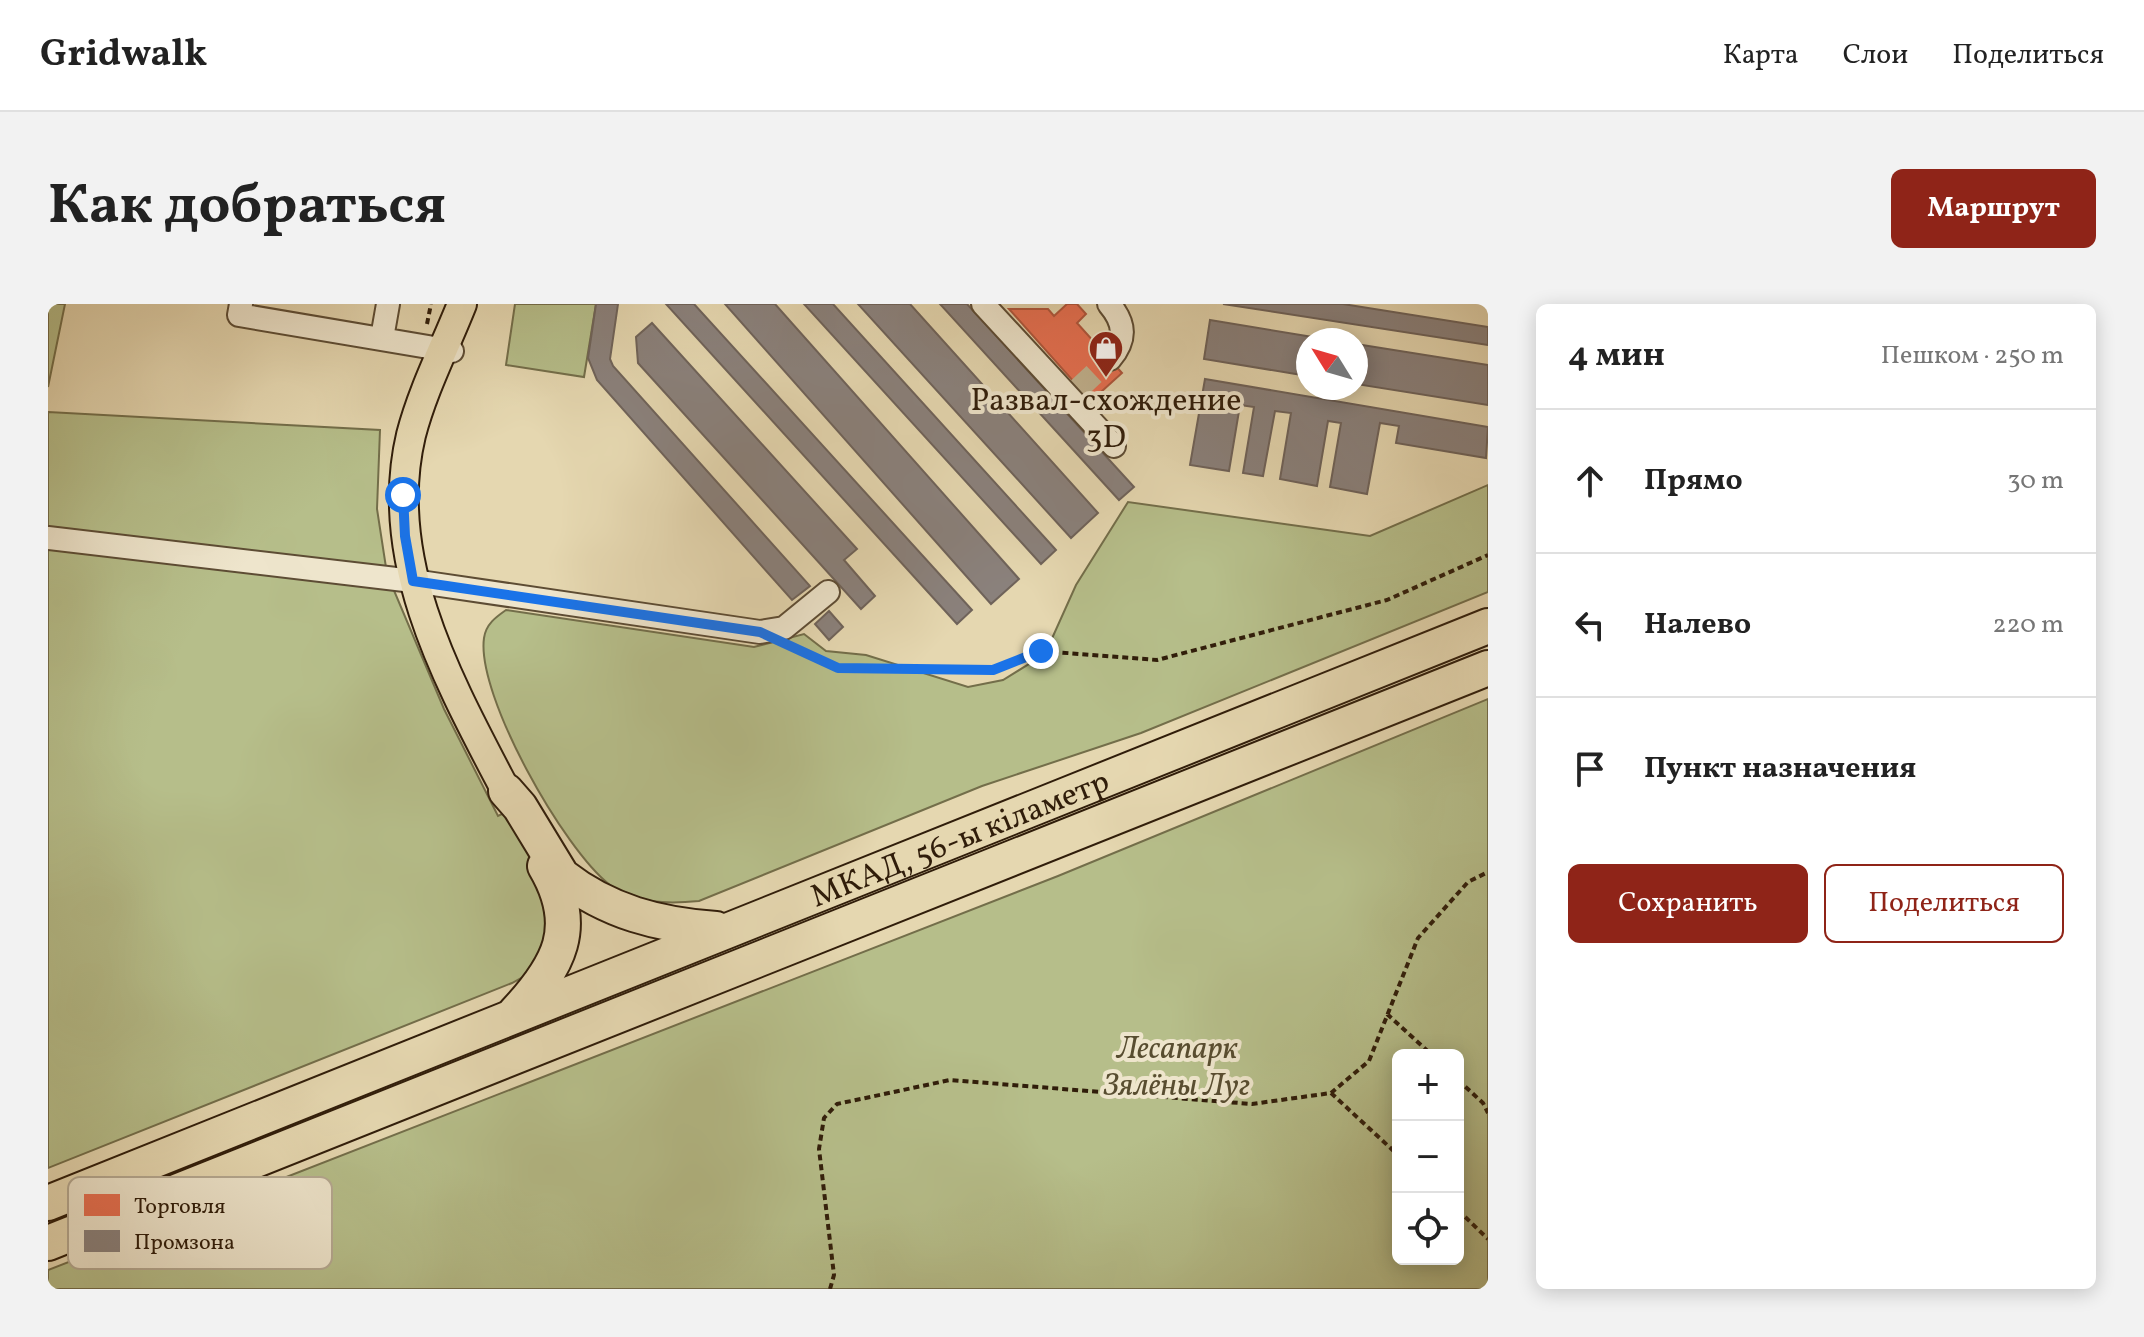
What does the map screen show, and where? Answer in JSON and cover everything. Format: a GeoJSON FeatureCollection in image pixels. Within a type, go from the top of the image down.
{"type":"FeatureCollection","features":[{"type":"Feature","properties":{"kind":"highway","name":"МКАД, 56-ы кіламетр"},"geometry":{"type":"LineString","coordinates":[[113,1177],[1488,626]]}},
{"type":"Feature","properties":{"kind":"highway","name":"МКАД, 56-ы кіламетр"},"geometry":{"type":"LineString","coordinates":[[214,1177],[1488,668]]}},
{"type":"Feature","properties":{"kind":"highway"},"geometry":{"type":"LineString","coordinates":[[506,791],[520,807],[562,876],[572,884],[635,916],[672,926],[725,930]]}},
{"type":"Feature","properties":{"kind":"highway"},"geometry":{"type":"LineString","coordinates":[[506,791],[511,810],[558,888],[563,913],[562,947],[543,983],[509,1018]]}},
{"type":"Feature","properties":{"kind":"highway","name":"МКАД, 56-ы кіламетр"},"geometry":{"type":"LineString","coordinates":[[48,1203],[68,1195]]}},
{"type":"Feature","properties":{"kind":"highway","name":"МКАД, 56-ы кіламетр"},"geometry":{"type":"LineString","coordinates":[[48,1243],[68,1235]]}},
{"type":"Feature","properties":{"kind":"main road"},"geometry":{"type":"LineString","coordinates":[[462,304],[447,350],[426,391],[412,434],[404,474],[405,536],[413,581],[461,706],[506,791]]}},
{"type":"Feature","properties":{"kind":"main road"},"geometry":{"type":"LineString","coordinates":[[447,350],[481,304]]}},
{"type":"Feature","properties":{"kind":"street"},"geometry":{"type":"LineString","coordinates":[[241,304],[239,315],[447,350]]}},
{"type":"Feature","properties":{"kind":"street"},"geometry":{"type":"LineString","coordinates":[[382,338],[388,304]]}},
{"type":"Feature","properties":{"kind":"street"},"geometry":{"type":"LineString","coordinates":[[983,304],[1074,393],[1114,446]]}},
{"type":"Feature","properties":{"kind":"street"},"geometry":{"type":"LineString","coordinates":[[1109,304],[1123,329],[1123,344],[1110,359]]}},
{"type":"Feature","properties":{"kind":"street"},"geometry":{"type":"LineString","coordinates":[[48,538],[413,581],[760,632],[784,628],[805,614],[828,592]]}},
{"type":"Feature","properties":{"kind":"path"},"geometry":{"type":"LineString","coordinates":[[760,632],[838,668],[993,670],[1041,651],[1157,660],[1387,600],[1488,555]]}},
{"type":"Feature","properties":{"kind":"path"},"geometry":{"type":"LineString","coordinates":[[830,1289],[834,1275],[819,1149],[824,1118],[837,1104],[950,1080],[1252,1104],[1331,1093],[1369,1061],[1418,938],[1468,882],[1488,872]]}},
{"type":"Feature","properties":{"kind":"path"},"geometry":{"type":"LineString","coordinates":[[1387,1014],[1425,1049]]}},
{"type":"Feature","properties":{"kind":"path"},"geometry":{"type":"LineString","coordinates":[[1464,1086],[1483,1103],[1488,1113]]}},
{"type":"Feature","properties":{"kind":"path"},"geometry":{"type":"LineString","coordinates":[[1331,1093],[1392,1149]]}},
{"type":"Feature","properties":{"kind":"path"},"geometry":{"type":"LineString","coordinates":[[1464,1216],[1488,1239]]}},
{"type":"Feature","properties":{"kind":"green space"},"geometry":{"type":"Polygon","coordinates":[[[48,304],[65,304],[48,387],[48,304]]]}},
{"type":"Feature","properties":{"kind":"green space"},"geometry":{"type":"Polygon","coordinates":[[[515,304],[596,304],[584,377],[506,365],[515,304]]]}},
{"type":"Feature","properties":{"kind":"green space"},"geometry":{"type":"Polygon","coordinates":[[[48,412],[380,430],[377,509],[387,574],[444,709],[498,816],[504,813],[557,903],[539,968],[512,983],[48,1168],[48,412]]]}},
{"type":"Feature","properties":{"kind":"green space"},"geometry":{"type":"Polygon","coordinates":[[[1488,485],[1488,592],[1141,733],[982,786],[699,901],[664,902],[631,896],[610,885],[591,867],[570,840],[527,770],[508,732],[485,664],[485,633],[492,621],[506,610],[754,647],[804,634],[826,651],[866,655],[968,687],[1003,680],[1045,654],[1076,585],[1128,502],[1370,536],[1488,485]]]}},
{"type":"Feature","properties":{"kind":"green space","name":"Лесапарк Зялёны Луг"},"geometry":{"type":"Polygon","coordinates":[[[1488,699],[1488,1289],[48,1289],[48,1270],[68,1262],[68,1269],[332,1269],[332,1177],[286,1177],[1058,876],[1488,699]]]}},
{"type":"Feature","properties":{"kind":"building: Торговля"},"geometry":{"type":"Polygon","coordinates":[[[1067,304],[1077,304],[1086,314],[1077,323],[1122,373],[1091,401],[1009,309],[1048,309],[1054,316],[1067,304]]]}},
{"type":"Feature","properties":{"kind":"building: Промзона"},"geometry":{"type":"Polygon","coordinates":[[[596,304],[618,304],[610,359],[613,366],[810,586],[792,600],[597,380],[588,358],[596,304]]]}},
{"type":"Feature","properties":{"kind":"building: Промзона"},"geometry":{"type":"Polygon","coordinates":[[[666,304],[694,304],[972,610],[957,624],[666,304]]]}},
{"type":"Feature","properties":{"kind":"building: Промзона"},"geometry":{"type":"Polygon","coordinates":[[[725,304],[775,304],[1019,579],[991,604],[725,304]]]}},
{"type":"Feature","properties":{"kind":"building: Промзона"},"geometry":{"type":"Polygon","coordinates":[[[804,304],[833,304],[1056,550],[1041,564],[804,304]]]}},
{"type":"Feature","properties":{"kind":"building: Промзона"},"geometry":{"type":"Polygon","coordinates":[[[858,304],[910,304],[1098,513],[1071,538],[858,304]]]}},
{"type":"Feature","properties":{"kind":"building: Промзона"},"geometry":{"type":"Polygon","coordinates":[[[940,304],[967,304],[1134,487],[1119,500],[940,304]]]}},
{"type":"Feature","properties":{"kind":"building: Промзона"},"geometry":{"type":"Polygon","coordinates":[[[1223,304],[1343,304],[1488,327],[1488,345],[1223,304]]]}},
{"type":"Feature","properties":{"kind":"building: Промзона"},"geometry":{"type":"Polygon","coordinates":[[[1210,320],[1296,334],[1296,374],[1204,359],[1210,320]]]}},
{"type":"Feature","properties":{"kind":"building: Промзона"},"geometry":{"type":"Polygon","coordinates":[[[652,323],[857,549],[844,560],[875,596],[861,609],[638,363],[636,337],[652,323]]]}},
{"type":"Feature","properties":{"kind":"building: Промзона"},"geometry":{"type":"Polygon","coordinates":[[[1368,346],[1488,365],[1488,405],[1368,386],[1368,346]]]}},
{"type":"Feature","properties":{"kind":"building: Промзона"},"geometry":{"type":"Polygon","coordinates":[[[1205,379],[1296,394],[1296,400],[1329,400],[1488,427],[1486,458],[1396,443],[1399,426],[1380,423],[1367,494],[1330,487],[1341,423],[1328,421],[1317,486],[1280,479],[1291,413],[1275,411],[1263,476],[1243,473],[1254,407],[1240,405],[1229,471],[1190,465],[1205,379]]]}},
{"type":"Feature","properties":{"kind":"building: Промзона"},"geometry":{"type":"Polygon","coordinates":[[[829,611],[843,627],[829,640],[815,624],[829,611]]]}},
{"type":"Feature","properties":{"kind":"tunnel"},"geometry":{"type":"LineString","coordinates":[[1078,389],[1110,359]]}},
{"type":"Feature","properties":{"kind":"place","name":"Развал-схождение 3D"},"geometry":{"type":"Point","coordinates":[1106,379]}},
{"type":"Feature","properties":{"kind":"route"},"geometry":{"type":"LineString","coordinates":[[403,495],[407,555],[413,581],[760,632],[838,668],[993,670],[1041,651]]}}]}
